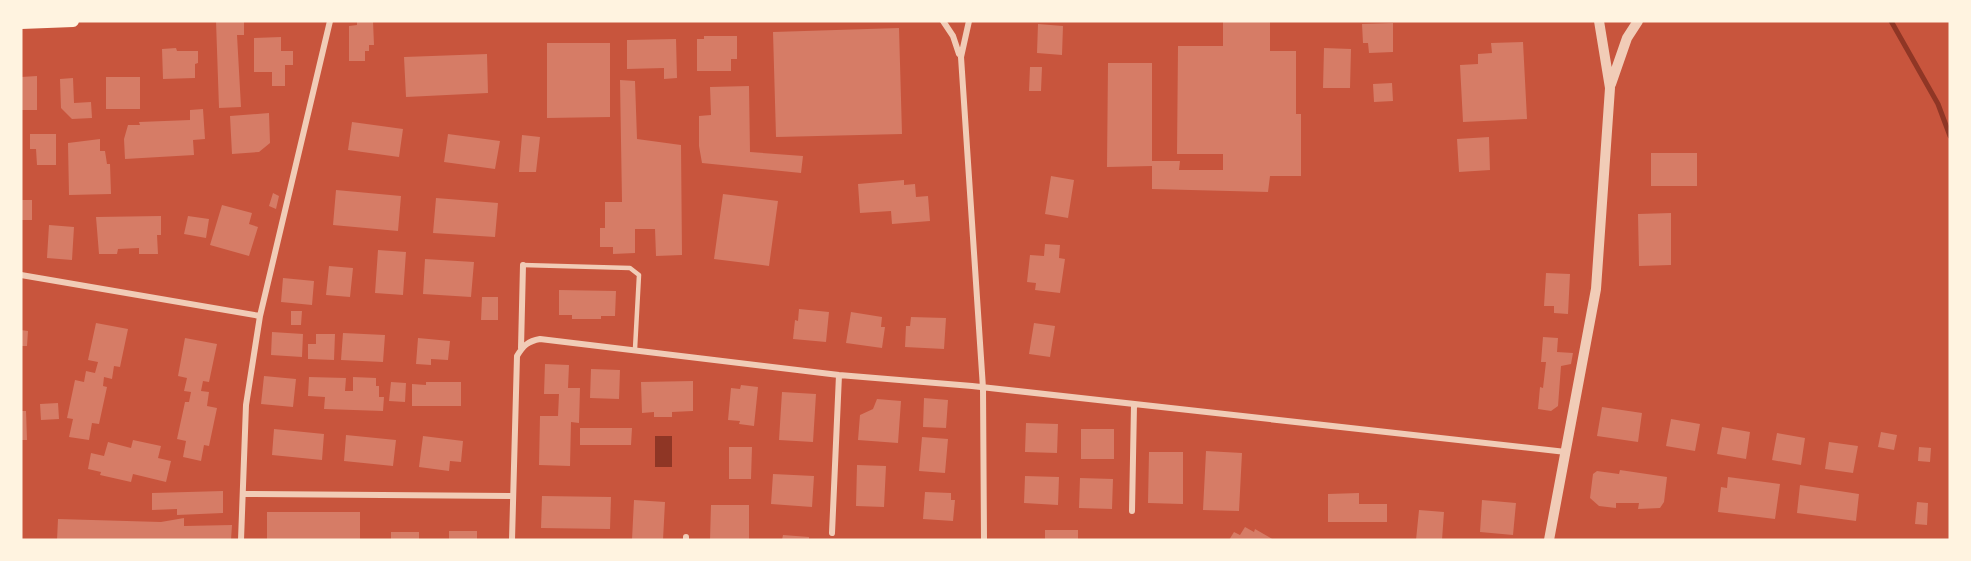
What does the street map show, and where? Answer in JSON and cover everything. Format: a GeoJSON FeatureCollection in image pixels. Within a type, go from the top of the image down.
{"type":"FeatureCollection","features":[{"type":"Feature","properties":{"kind":"main road"},"geometry":{"type":"LineString","coordinates":[[21,23],[73,21]]}},
{"type":"Feature","properties":{"kind":"street"},"geometry":{"type":"LineString","coordinates":[[242,540],[246,405],[260,316],[330,21]]}},
{"type":"Feature","properties":{"kind":"street"},"geometry":{"type":"LineString","coordinates":[[943,21],[953,36],[960,57],[983,388],[984,540]]}},
{"type":"Feature","properties":{"kind":"street"},"geometry":{"type":"LineString","coordinates":[[960,57],[969,21]]}},
{"type":"Feature","properties":{"kind":"street"},"geometry":{"type":"LineString","coordinates":[[1627,21],[1627,38]]}},
{"type":"Feature","properties":{"kind":"street"},"geometry":{"type":"LineString","coordinates":[[1610,88],[1627,38],[1638,21]]}},
{"type":"Feature","properties":{"kind":"street"},"geometry":{"type":"LineString","coordinates":[[1549,540],[1596,289],[1610,88],[1601,22]]}},
{"type":"Feature","properties":{"kind":"street"},"geometry":{"type":"LineString","coordinates":[[521,348],[523,265]]}},
{"type":"Feature","properties":{"kind":"street"},"geometry":{"type":"LineString","coordinates":[[21,274],[260,316]]}},
{"type":"Feature","properties":{"kind":"street"},"geometry":{"type":"LineString","coordinates":[[512,540],[517,356],[521,348],[531,340],[540,339],[839,375],[983,388],[1566,452]]}},
{"type":"Feature","properties":{"kind":"street"},"geometry":{"type":"LineString","coordinates":[[832,533],[839,375]]}},
{"type":"Feature","properties":{"kind":"street"},"geometry":{"type":"LineString","coordinates":[[1131,511],[1134,405]]}},
{"type":"Feature","properties":{"kind":"street"},"geometry":{"type":"LineString","coordinates":[[243,494],[513,496]]}},
{"type":"Feature","properties":{"kind":"lane"},"geometry":{"type":"LineString","coordinates":[[523,265],[630,268],[636,271],[639,275],[635,350]]}},
{"type":"Feature","properties":{"kind":"shaded area"},"geometry":{"type":"Polygon","coordinates":[[[655,436],[672,436],[672,467],[655,467],[655,436]]]}},
{"type":"Feature","properties":{"kind":"building"},"geometry":{"type":"Polygon","coordinates":[[[216,21],[244,21],[244,35],[237,35],[241,107],[219,108],[216,21]]]}},
{"type":"Feature","properties":{"kind":"building"},"geometry":{"type":"Polygon","coordinates":[[[357,21],[373,21],[374,45],[369,45],[369,51],[365,51],[365,61],[349,61],[349,26],[357,25],[357,21]]]}},
{"type":"Feature","properties":{"kind":"building"},"geometry":{"type":"Polygon","coordinates":[[[1223,21],[1270,21],[1270,51],[1296,51],[1296,114],[1301,114],[1301,176],[1270,176],[1268,192],[1152,189],[1152,166],[1107,167],[1108,63],[1152,63],[1152,161],[1180,161],[1179,170],[1223,170],[1223,154],[1177,154],[1178,46],[1223,46],[1223,21]]]}},
{"type":"Feature","properties":{"kind":"building"},"geometry":{"type":"Polygon","coordinates":[[[1393,23],[1393,52],[1369,53],[1368,43],[1363,43],[1362,24],[1393,23]]]}},
{"type":"Feature","properties":{"kind":"building"},"geometry":{"type":"Polygon","coordinates":[[[1038,24],[1063,26],[1062,55],[1037,53],[1038,24]]]}},
{"type":"Feature","properties":{"kind":"building"},"geometry":{"type":"Polygon","coordinates":[[[899,28],[902,134],[776,137],[773,32],[899,28]]]}},
{"type":"Feature","properties":{"kind":"building"},"geometry":{"type":"Polygon","coordinates":[[[704,36],[737,36],[737,59],[731,59],[731,71],[697,71],[697,39],[704,39],[704,36]]]}},
{"type":"Feature","properties":{"kind":"building"},"geometry":{"type":"Polygon","coordinates":[[[281,37],[281,51],[293,51],[293,65],[285,65],[285,86],[272,86],[272,72],[254,72],[254,38],[281,37]]]}},
{"type":"Feature","properties":{"kind":"building"},"geometry":{"type":"Polygon","coordinates":[[[676,39],[677,78],[664,79],[664,68],[627,69],[627,40],[676,39]]]}},
{"type":"Feature","properties":{"kind":"building"},"geometry":{"type":"Polygon","coordinates":[[[1523,42],[1527,119],[1463,122],[1460,65],[1478,64],[1478,54],[1492,53],[1491,43],[1523,42]]]}},
{"type":"Feature","properties":{"kind":"building"},"geometry":{"type":"Polygon","coordinates":[[[547,43],[610,43],[610,117],[547,118],[547,43]]]}},
{"type":"Feature","properties":{"kind":"building"},"geometry":{"type":"Polygon","coordinates":[[[176,48],[177,51],[198,51],[195,78],[163,79],[162,49],[176,48]]]}},
{"type":"Feature","properties":{"kind":"building"},"geometry":{"type":"Polygon","coordinates":[[[1324,48],[1351,49],[1350,88],[1323,88],[1324,48]]]}},
{"type":"Feature","properties":{"kind":"building"},"geometry":{"type":"Polygon","coordinates":[[[487,54],[488,93],[406,97],[404,57],[487,54]]]}},
{"type":"Feature","properties":{"kind":"building"},"geometry":{"type":"Polygon","coordinates":[[[1030,67],[1042,67],[1041,91],[1029,91],[1030,67]]]}},
{"type":"Feature","properties":{"kind":"building"},"geometry":{"type":"Polygon","coordinates":[[[37,76],[37,110],[21,110],[21,77],[37,76]]]}},
{"type":"Feature","properties":{"kind":"building"},"geometry":{"type":"Polygon","coordinates":[[[106,77],[140,77],[140,109],[106,109],[106,77]]]}},
{"type":"Feature","properties":{"kind":"building"},"geometry":{"type":"Polygon","coordinates":[[[73,78],[74,103],[91,102],[92,118],[72,119],[61,108],[60,79],[73,78]]]}},
{"type":"Feature","properties":{"kind":"building"},"geometry":{"type":"Polygon","coordinates":[[[620,80],[635,81],[637,139],[681,145],[682,255],[656,256],[655,229],[635,229],[635,253],[613,254],[613,247],[600,247],[600,228],[605,228],[605,202],[622,202],[620,80]]]}},
{"type":"Feature","properties":{"kind":"building"},"geometry":{"type":"Polygon","coordinates":[[[1392,83],[1393,101],[1374,102],[1373,84],[1392,83]]]}},
{"type":"Feature","properties":{"kind":"building"},"geometry":{"type":"Polygon","coordinates":[[[749,86],[750,152],[803,156],[801,173],[702,163],[699,146],[699,116],[711,115],[710,87],[749,86]]]}},
{"type":"Feature","properties":{"kind":"building"},"geometry":{"type":"Polygon","coordinates":[[[203,109],[205,139],[193,140],[194,155],[125,159],[124,139],[128,125],[140,125],[139,122],[190,120],[190,110],[203,109]]]}},
{"type":"Feature","properties":{"kind":"building"},"geometry":{"type":"Polygon","coordinates":[[[269,113],[270,143],[259,152],[232,154],[230,116],[269,113]]]}},
{"type":"Feature","properties":{"kind":"building"},"geometry":{"type":"Polygon","coordinates":[[[352,122],[403,129],[399,157],[348,150],[352,122]]]}},
{"type":"Feature","properties":{"kind":"building"},"geometry":{"type":"Polygon","coordinates":[[[30,134],[56,134],[56,165],[37,165],[36,149],[30,149],[30,134]]]}},
{"type":"Feature","properties":{"kind":"building"},"geometry":{"type":"Polygon","coordinates":[[[448,134],[500,141],[495,169],[444,162],[448,134]]]}},
{"type":"Feature","properties":{"kind":"building"},"geometry":{"type":"Polygon","coordinates":[[[522,135],[540,137],[536,172],[519,172],[522,135]]]}},
{"type":"Feature","properties":{"kind":"building"},"geometry":{"type":"Polygon","coordinates":[[[1489,137],[1490,170],[1459,172],[1457,139],[1489,137]]]}},
{"type":"Feature","properties":{"kind":"building"},"geometry":{"type":"Polygon","coordinates":[[[100,139],[100,151],[105,151],[107,164],[110,164],[111,194],[69,195],[68,143],[100,139]]]}},
{"type":"Feature","properties":{"kind":"building"},"geometry":{"type":"Polygon","coordinates":[[[1651,153],[1697,153],[1697,186],[1651,186],[1651,153]]]}},
{"type":"Feature","properties":{"kind":"building"},"geometry":{"type":"Polygon","coordinates":[[[1051,176],[1074,180],[1068,218],[1045,214],[1051,176]]]}},
{"type":"Feature","properties":{"kind":"building"},"geometry":{"type":"Polygon","coordinates":[[[904,180],[904,185],[915,184],[916,197],[928,196],[930,221],[892,224],[891,211],[860,213],[858,184],[904,180]]]}},
{"type":"Feature","properties":{"kind":"building"},"geometry":{"type":"Polygon","coordinates":[[[336,190],[401,196],[398,231],[333,225],[336,190]]]}},
{"type":"Feature","properties":{"kind":"building"},"geometry":{"type":"Polygon","coordinates":[[[273,193],[279,196],[276,209],[269,206],[273,193]]]}},
{"type":"Feature","properties":{"kind":"building"},"geometry":{"type":"Polygon","coordinates":[[[723,194],[778,201],[769,266],[714,259],[723,194]]]}},
{"type":"Feature","properties":{"kind":"building"},"geometry":{"type":"Polygon","coordinates":[[[436,198],[498,203],[495,237],[433,233],[436,198]]]}},
{"type":"Feature","properties":{"kind":"building"},"geometry":{"type":"Polygon","coordinates":[[[21,200],[32,200],[32,220],[21,220],[21,200]]]}},
{"type":"Feature","properties":{"kind":"building"},"geometry":{"type":"Polygon","coordinates":[[[222,205],[252,213],[249,224],[258,227],[249,256],[210,245],[222,205]]]}},
{"type":"Feature","properties":{"kind":"building"},"geometry":{"type":"Polygon","coordinates":[[[1671,213],[1671,265],[1639,266],[1638,214],[1671,213]]]}},
{"type":"Feature","properties":{"kind":"building"},"geometry":{"type":"Polygon","coordinates":[[[161,216],[161,235],[157,235],[158,254],[139,254],[139,248],[118,249],[117,254],[99,254],[96,217],[161,216]]]}},
{"type":"Feature","properties":{"kind":"building"},"geometry":{"type":"Polygon","coordinates":[[[188,216],[209,219],[206,238],[184,234],[188,216]]]}},
{"type":"Feature","properties":{"kind":"building"},"geometry":{"type":"Polygon","coordinates":[[[49,225],[74,227],[72,260],[47,258],[49,225]]]}},
{"type":"Feature","properties":{"kind":"building"},"geometry":{"type":"Polygon","coordinates":[[[1045,244],[1060,245],[1059,258],[1065,259],[1060,293],[1035,290],[1036,283],[1027,282],[1030,255],[1044,256],[1045,244]]]}},
{"type":"Feature","properties":{"kind":"building"},"geometry":{"type":"Polygon","coordinates":[[[378,250],[406,252],[403,295],[375,293],[378,250]]]}},
{"type":"Feature","properties":{"kind":"building"},"geometry":{"type":"Polygon","coordinates":[[[425,259],[474,262],[471,297],[423,294],[425,259]]]}},
{"type":"Feature","properties":{"kind":"building"},"geometry":{"type":"Polygon","coordinates":[[[329,266],[353,268],[350,297],[326,295],[329,266]]]}},
{"type":"Feature","properties":{"kind":"building"},"geometry":{"type":"Polygon","coordinates":[[[1546,273],[1570,274],[1568,314],[1554,313],[1554,306],[1544,306],[1546,273]]]}},
{"type":"Feature","properties":{"kind":"building"},"geometry":{"type":"Polygon","coordinates":[[[283,278],[314,281],[312,305],[281,302],[283,278]]]}},
{"type":"Feature","properties":{"kind":"building"},"geometry":{"type":"Polygon","coordinates":[[[559,290],[616,291],[615,316],[601,316],[601,319],[572,319],[572,315],[559,315],[559,290]]]}},
{"type":"Feature","properties":{"kind":"building"},"geometry":{"type":"Polygon","coordinates":[[[482,297],[498,297],[498,320],[481,320],[482,297]]]}},
{"type":"Feature","properties":{"kind":"building"},"geometry":{"type":"Polygon","coordinates":[[[799,309],[829,312],[826,342],[793,339],[799,309]]]}},
{"type":"Feature","properties":{"kind":"building"},"geometry":{"type":"Polygon","coordinates":[[[291,311],[302,311],[301,325],[291,325],[291,311]]]}},
{"type":"Feature","properties":{"kind":"building"},"geometry":{"type":"Polygon","coordinates":[[[851,312],[882,317],[881,327],[885,327],[882,348],[846,343],[851,312]]]}},
{"type":"Feature","properties":{"kind":"building"},"geometry":{"type":"Polygon","coordinates":[[[911,317],[946,318],[944,349],[905,347],[906,326],[910,326],[911,317]]]}},
{"type":"Feature","properties":{"kind":"building"},"geometry":{"type":"Polygon","coordinates":[[[96,323],[128,329],[120,367],[114,366],[112,379],[104,377],[103,386],[107,387],[99,424],[92,423],[89,440],[69,437],[73,419],[67,418],[75,380],[84,382],[86,371],[95,373],[98,362],[88,360],[96,323]]]}},
{"type":"Feature","properties":{"kind":"building"},"geometry":{"type":"Polygon","coordinates":[[[1034,323],[1055,326],[1050,357],[1029,354],[1034,323]]]}},
{"type":"Feature","properties":{"kind":"building"},"geometry":{"type":"Polygon","coordinates":[[[21,330],[28,331],[27,346],[21,346],[21,330]]]}},
{"type":"Feature","properties":{"kind":"building"},"geometry":{"type":"Polygon","coordinates":[[[272,332],[303,334],[302,357],[271,355],[272,332]]]}},
{"type":"Feature","properties":{"kind":"building"},"geometry":{"type":"Polygon","coordinates":[[[343,333],[385,335],[383,362],[341,360],[343,333]]]}},
{"type":"Feature","properties":{"kind":"building"},"geometry":{"type":"Polygon","coordinates":[[[316,334],[335,334],[334,360],[308,359],[308,344],[316,344],[316,334]]]}},
{"type":"Feature","properties":{"kind":"building"},"geometry":{"type":"Polygon","coordinates":[[[1543,337],[1558,338],[1557,352],[1573,353],[1571,364],[1561,366],[1558,406],[1551,411],[1538,409],[1546,362],[1541,362],[1543,337]]]}},
{"type":"Feature","properties":{"kind":"building"},"geometry":{"type":"Polygon","coordinates":[[[185,338],[217,344],[209,382],[203,381],[201,391],[209,392],[207,406],[217,408],[209,446],[204,445],[201,461],[183,457],[186,441],[177,439],[185,402],[189,402],[191,392],[184,391],[187,378],[178,376],[185,338]]]}},
{"type":"Feature","properties":{"kind":"building"},"geometry":{"type":"Polygon","coordinates":[[[418,338],[450,341],[448,360],[431,359],[431,365],[416,364],[418,338]]]}},
{"type":"Feature","properties":{"kind":"building"},"geometry":{"type":"Polygon","coordinates":[[[545,364],[569,365],[568,388],[580,388],[579,423],[571,422],[570,466],[539,465],[540,416],[558,416],[559,394],[544,394],[545,364]]]}},
{"type":"Feature","properties":{"kind":"building"},"geometry":{"type":"Polygon","coordinates":[[[591,369],[620,370],[619,399],[590,398],[591,369]]]}},
{"type":"Feature","properties":{"kind":"building"},"geometry":{"type":"Polygon","coordinates":[[[264,376],[296,379],[293,407],[261,404],[264,376]]]}},
{"type":"Feature","properties":{"kind":"building"},"geometry":{"type":"Polygon","coordinates":[[[309,377],[346,378],[345,391],[353,391],[353,377],[376,378],[379,397],[384,397],[383,411],[324,409],[325,397],[308,396],[309,377]]]}},
{"type":"Feature","properties":{"kind":"building"},"geometry":{"type":"Polygon","coordinates":[[[693,381],[693,411],[672,412],[672,417],[654,417],[654,412],[642,413],[641,382],[693,381]]]}},
{"type":"Feature","properties":{"kind":"building"},"geometry":{"type":"Polygon","coordinates":[[[391,382],[406,383],[405,402],[389,401],[391,382]]]}},
{"type":"Feature","properties":{"kind":"building"},"geometry":{"type":"Polygon","coordinates":[[[426,382],[461,382],[461,406],[412,406],[412,384],[426,385],[426,382]]]}},
{"type":"Feature","properties":{"kind":"building"},"geometry":{"type":"Polygon","coordinates":[[[741,385],[758,387],[754,426],[728,420],[731,388],[740,389],[741,385]]]}},
{"type":"Feature","properties":{"kind":"building"},"geometry":{"type":"Polygon","coordinates":[[[782,392],[816,394],[813,442],[779,440],[782,392]]]}},
{"type":"Feature","properties":{"kind":"building"},"geometry":{"type":"Polygon","coordinates":[[[924,398],[948,400],[946,428],[923,427],[924,398]]]}},
{"type":"Feature","properties":{"kind":"building"},"geometry":{"type":"Polygon","coordinates":[[[877,399],[901,401],[898,443],[858,440],[860,415],[873,409],[877,399]]]}},
{"type":"Feature","properties":{"kind":"building"},"geometry":{"type":"Polygon","coordinates":[[[58,403],[59,419],[41,420],[40,404],[58,403]]]}},
{"type":"Feature","properties":{"kind":"building"},"geometry":{"type":"Polygon","coordinates":[[[1602,407],[1642,413],[1638,442],[1597,436],[1602,407]]]}},
{"type":"Feature","properties":{"kind":"building"},"geometry":{"type":"Polygon","coordinates":[[[21,411],[26,411],[27,440],[21,440],[21,411]]]}},
{"type":"Feature","properties":{"kind":"building"},"geometry":{"type":"Polygon","coordinates":[[[1671,419],[1700,424],[1695,451],[1666,446],[1671,419]]]}},
{"type":"Feature","properties":{"kind":"building"},"geometry":{"type":"Polygon","coordinates":[[[1026,423],[1058,424],[1057,453],[1025,452],[1026,423]]]}},
{"type":"Feature","properties":{"kind":"building"},"geometry":{"type":"Polygon","coordinates":[[[1722,427],[1750,432],[1746,459],[1717,454],[1722,427]]]}},
{"type":"Feature","properties":{"kind":"building"},"geometry":{"type":"Polygon","coordinates":[[[580,428],[632,428],[631,445],[580,445],[580,428]]]}},
{"type":"Feature","properties":{"kind":"building"},"geometry":{"type":"Polygon","coordinates":[[[274,429],[324,434],[322,460],[272,455],[274,429]]]}},
{"type":"Feature","properties":{"kind":"building"},"geometry":{"type":"Polygon","coordinates":[[[1081,429],[1114,429],[1114,459],[1081,459],[1081,429]]]}},
{"type":"Feature","properties":{"kind":"building"},"geometry":{"type":"Polygon","coordinates":[[[1881,432],[1897,435],[1894,450],[1878,447],[1881,432]]]}},
{"type":"Feature","properties":{"kind":"building"},"geometry":{"type":"Polygon","coordinates":[[[1777,433],[1805,438],[1801,465],[1772,460],[1777,433]]]}},
{"type":"Feature","properties":{"kind":"building"},"geometry":{"type":"Polygon","coordinates":[[[346,435],[396,440],[393,466],[344,461],[346,435]]]}},
{"type":"Feature","properties":{"kind":"building"},"geometry":{"type":"Polygon","coordinates":[[[423,436],[463,441],[461,462],[450,461],[449,471],[419,467],[423,436]]]}},
{"type":"Feature","properties":{"kind":"building"},"geometry":{"type":"Polygon","coordinates":[[[922,437],[948,439],[945,473],[919,471],[922,437]]]}},
{"type":"Feature","properties":{"kind":"building"},"geometry":{"type":"Polygon","coordinates":[[[133,440],[161,446],[158,458],[171,461],[166,482],[133,474],[131,482],[100,475],[101,472],[88,469],[91,453],[104,456],[108,442],[131,448],[133,440]]]}},
{"type":"Feature","properties":{"kind":"building"},"geometry":{"type":"Polygon","coordinates":[[[1829,442],[1858,446],[1853,473],[1825,469],[1829,442]]]}},
{"type":"Feature","properties":{"kind":"building"},"geometry":{"type":"Polygon","coordinates":[[[729,447],[752,447],[751,479],[729,479],[729,447]]]}},
{"type":"Feature","properties":{"kind":"building"},"geometry":{"type":"Polygon","coordinates":[[[1919,447],[1931,448],[1930,462],[1918,461],[1919,447]]]}},
{"type":"Feature","properties":{"kind":"building"},"geometry":{"type":"Polygon","coordinates":[[[1206,451],[1242,453],[1239,511],[1203,510],[1206,451]]]}},
{"type":"Feature","properties":{"kind":"building"},"geometry":{"type":"Polygon","coordinates":[[[1149,452],[1183,452],[1183,504],[1148,503],[1149,452]]]}},
{"type":"Feature","properties":{"kind":"building"},"geometry":{"type":"Polygon","coordinates":[[[857,465],[886,466],[884,507],[856,506],[857,465]]]}},
{"type":"Feature","properties":{"kind":"building"},"geometry":{"type":"Polygon","coordinates":[[[1620,470],[1667,477],[1664,502],[1660,508],[1638,509],[1639,503],[1616,503],[1616,508],[1599,506],[1590,498],[1593,474],[1597,471],[1619,474],[1620,470]]]}},
{"type":"Feature","properties":{"kind":"building"},"geometry":{"type":"Polygon","coordinates":[[[773,474],[814,476],[812,507],[771,504],[773,474]]]}},
{"type":"Feature","properties":{"kind":"building"},"geometry":{"type":"Polygon","coordinates":[[[1025,476],[1059,477],[1058,505],[1024,503],[1025,476]]]}},
{"type":"Feature","properties":{"kind":"building"},"geometry":{"type":"Polygon","coordinates":[[[1728,477],[1780,484],[1775,519],[1718,512],[1721,487],[1727,488],[1728,477]]]}},
{"type":"Feature","properties":{"kind":"building"},"geometry":{"type":"Polygon","coordinates":[[[1080,478],[1113,479],[1112,509],[1079,508],[1080,478]]]}},
{"type":"Feature","properties":{"kind":"building"},"geometry":{"type":"Polygon","coordinates":[[[1800,485],[1859,494],[1856,521],[1797,513],[1800,485]]]}},
{"type":"Feature","properties":{"kind":"building"},"geometry":{"type":"Polygon","coordinates":[[[223,491],[223,513],[177,515],[177,509],[152,510],[152,493],[223,491]]]}},
{"type":"Feature","properties":{"kind":"building"},"geometry":{"type":"Polygon","coordinates":[[[925,492],[951,493],[951,500],[955,500],[953,521],[923,519],[925,492]]]}},
{"type":"Feature","properties":{"kind":"building"},"geometry":{"type":"Polygon","coordinates":[[[1359,493],[1359,504],[1387,504],[1387,522],[1328,522],[1328,494],[1359,493]]]}},
{"type":"Feature","properties":{"kind":"building"},"geometry":{"type":"Polygon","coordinates":[[[542,496],[611,497],[610,529],[541,528],[542,496]]]}},
{"type":"Feature","properties":{"kind":"building"},"geometry":{"type":"Polygon","coordinates":[[[634,500],[665,502],[663,540],[632,540],[634,500]]]}},
{"type":"Feature","properties":{"kind":"building"},"geometry":{"type":"Polygon","coordinates":[[[1482,500],[1516,503],[1513,535],[1480,532],[1482,500]]]}},
{"type":"Feature","properties":{"kind":"building"},"geometry":{"type":"Polygon","coordinates":[[[1917,502],[1928,503],[1927,525],[1915,524],[1917,502]]]}},
{"type":"Feature","properties":{"kind":"building"},"geometry":{"type":"Polygon","coordinates":[[[711,505],[749,505],[749,540],[710,540],[711,505]]]}},
{"type":"Feature","properties":{"kind":"building"},"geometry":{"type":"Polygon","coordinates":[[[1419,510],[1444,512],[1442,540],[1416,540],[1419,510]]]}},
{"type":"Feature","properties":{"kind":"building"},"geometry":{"type":"Polygon","coordinates":[[[267,512],[360,512],[360,540],[267,540],[267,512]]]}},
{"type":"Feature","properties":{"kind":"building"},"geometry":{"type":"Polygon","coordinates":[[[184,518],[184,526],[232,525],[231,540],[57,540],[58,519],[161,522],[184,518]]]}},
{"type":"Feature","properties":{"kind":"building"},"geometry":{"type":"Polygon","coordinates":[[[1245,527],[1254,532],[1255,529],[1274,540],[1229,540],[1234,532],[1240,535],[1245,527]]]}},
{"type":"Feature","properties":{"kind":"building"},"geometry":{"type":"Polygon","coordinates":[[[1045,530],[1078,530],[1078,540],[1045,540],[1045,530]]]}},
{"type":"Feature","properties":{"kind":"building"},"geometry":{"type":"Polygon","coordinates":[[[449,531],[477,531],[477,540],[449,540],[449,531]]]}},
{"type":"Feature","properties":{"kind":"building"},"geometry":{"type":"Polygon","coordinates":[[[391,532],[419,532],[419,540],[391,540],[391,532]]]}},
{"type":"Feature","properties":{"kind":"building"},"geometry":{"type":"Polygon","coordinates":[[[783,535],[809,537],[809,540],[782,540],[783,535]]]}},
{"type":"Feature","properties":{"kind":"waterway"},"geometry":{"type":"LineString","coordinates":[[1891,21],[1938,104],[1950,136]]}}]}
